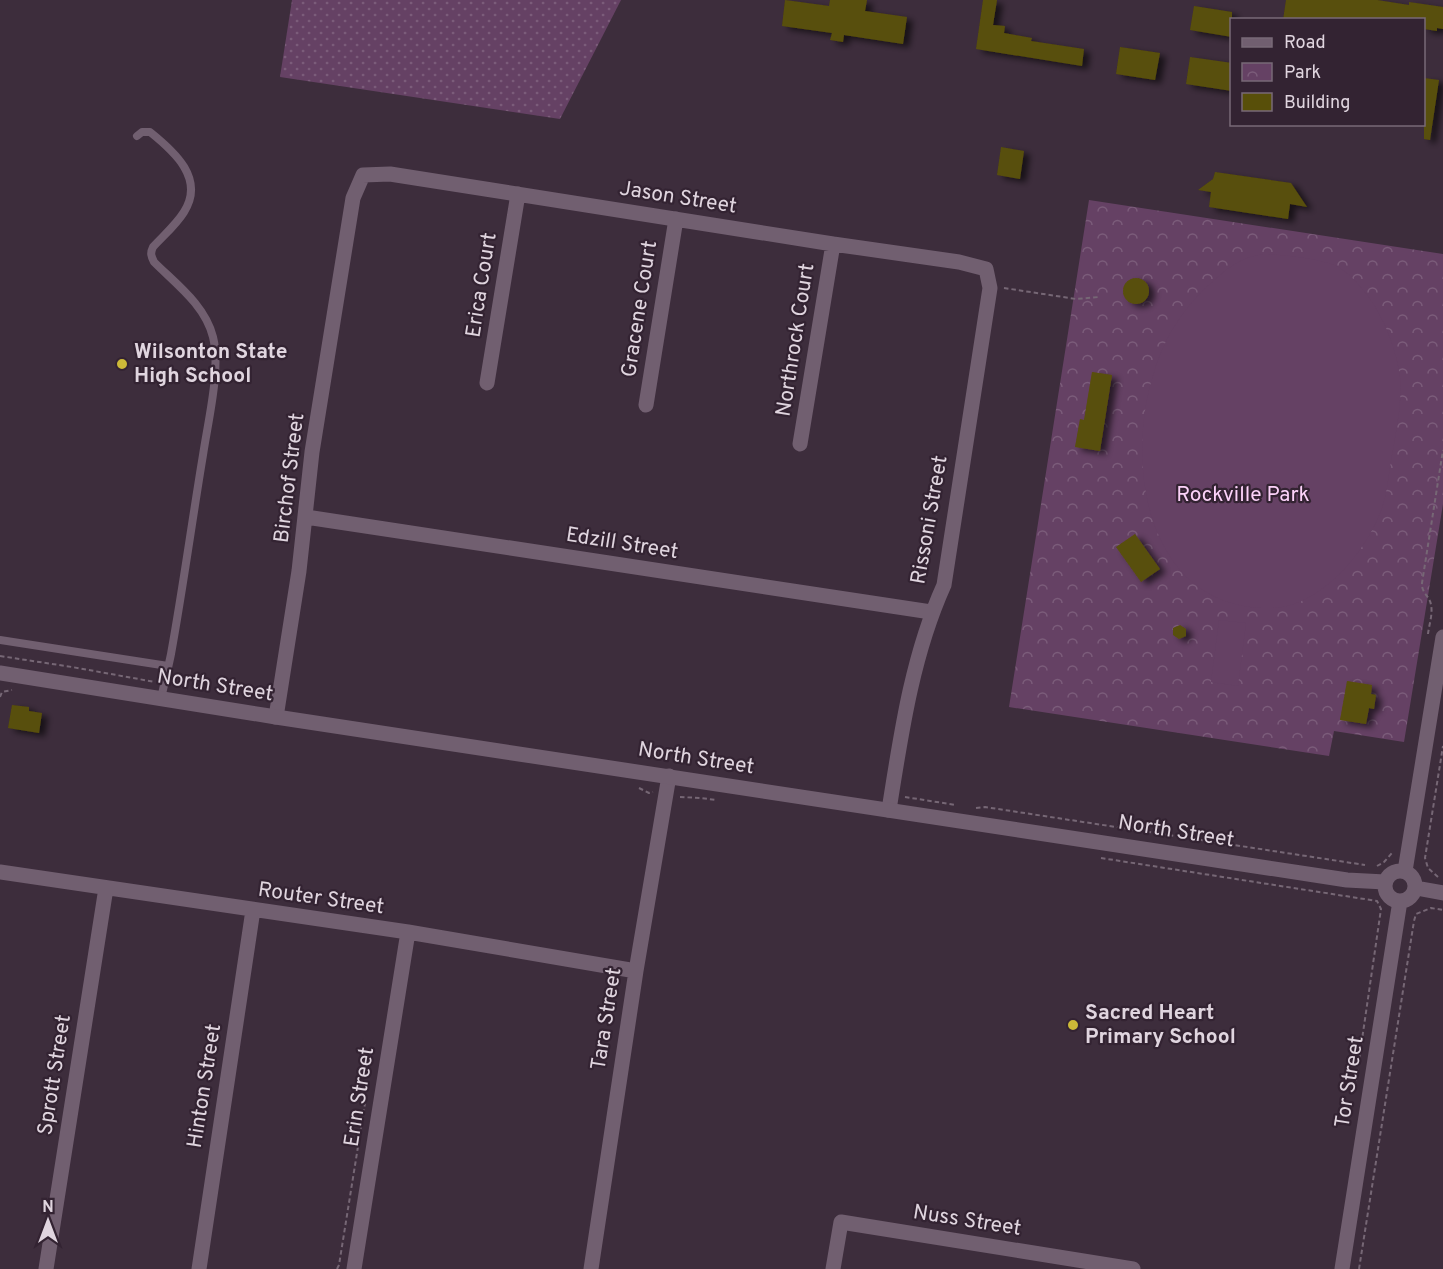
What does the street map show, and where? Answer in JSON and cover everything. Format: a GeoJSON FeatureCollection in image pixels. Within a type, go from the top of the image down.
{"type":"FeatureCollection","features":[{"type":"Feature","properties":{"kind":"street","name":"Jason Street"},"geometry":{"type":"LineString","coordinates":[[363,175],[390,174],[959,262],[986,269]]}},
{"type":"Feature","properties":{"kind":"street","name":"Birchof Street"},"geometry":{"type":"LineString","coordinates":[[276,717],[306,517],[312,452],[351,209],[363,175]]}},
{"type":"Feature","properties":{"kind":"street","name":"Erica Court"},"geometry":{"type":"LineString","coordinates":[[487,383],[518,194]]}},
{"type":"Feature","properties":{"kind":"street","name":"Gracene Court"},"geometry":{"type":"LineString","coordinates":[[646,405],[676,219]]}},
{"type":"Feature","properties":{"kind":"street","name":"Northrock Court"},"geometry":{"type":"LineString","coordinates":[[800,444],[833,244]]}},
{"type":"Feature","properties":{"kind":"street","name":"Rissoni Street"},"geometry":{"type":"LineString","coordinates":[[890,802],[907,701],[931,612],[944,585],[990,288],[986,269]]}},
{"type":"Feature","properties":{"kind":"street","name":"Edzill Street"},"geometry":{"type":"LineString","coordinates":[[306,517],[931,612]]}},
{"type":"Feature","properties":{"kind":"street"},"geometry":{"type":"LineString","coordinates":[[1405,871],[1438,702],[1443,637]]}},
{"type":"Feature","properties":{"kind":"street","name":"North Street"},"geometry":{"type":"LineString","coordinates":[[0,673],[162,691],[276,717],[669,776],[890,802],[1347,880],[1385,882]]}},
{"type":"Feature","properties":{"kind":"street","name":"Tara Street"},"geometry":{"type":"LineString","coordinates":[[591,1269],[636,970],[669,776]]}},
{"type":"Feature","properties":{"kind":"street"},"geometry":{"type":"LineString","coordinates":[[1405,871],[1415,880],[1416,888],[1413,896],[1400,902],[1392,899],[1387,893],[1385,882],[1391,873],[1405,871]]}},
{"type":"Feature","properties":{"kind":"street","name":"Router Street"},"geometry":{"type":"LineString","coordinates":[[0,872],[408,933],[636,970]]}},
{"type":"Feature","properties":{"kind":"street","name":"Sprott Street"},"geometry":{"type":"LineString","coordinates":[[46,1269],[106,888]]}},
{"type":"Feature","properties":{"kind":"street"},"geometry":{"type":"LineString","coordinates":[[1416,888],[1443,893]]}},
{"type":"Feature","properties":{"kind":"street","name":"Tor Street"},"geometry":{"type":"LineString","coordinates":[[1342,1269],[1400,902]]}},
{"type":"Feature","properties":{"kind":"street","name":"Hinton Street"},"geometry":{"type":"LineString","coordinates":[[199,1269],[253,910]]}},
{"type":"Feature","properties":{"kind":"street","name":"Erin Street"},"geometry":{"type":"LineString","coordinates":[[354,1269],[408,933]]}},
{"type":"Feature","properties":{"kind":"street","name":"Nuss Street"},"geometry":{"type":"LineString","coordinates":[[833,1269],[841,1222],[1133,1269]]}},
{"type":"Feature","properties":{"kind":"lane"},"geometry":{"type":"LineString","coordinates":[[137,136],[142,132],[150,132],[181,161],[190,175],[191,189],[188,206],[183,215],[153,247],[151,257],[200,310],[213,335],[216,360],[207,428],[162,691]]}},
{"type":"Feature","properties":{"kind":"lane"},"geometry":{"type":"LineString","coordinates":[[0,640],[168,666]]}},
{"type":"Feature","properties":{"kind":"path"},"geometry":{"type":"LineString","coordinates":[[990,288],[1076,299],[1099,297]]}},
{"type":"Feature","properties":{"kind":"path"},"geometry":{"type":"LineString","coordinates":[[1427,640],[1432,609],[1430,599],[1421,589],[1443,450]]}},
{"type":"Feature","properties":{"kind":"path"},"geometry":{"type":"LineString","coordinates":[[0,656],[72,667],[162,691]]}},
{"type":"Feature","properties":{"kind":"path"},"geometry":{"type":"LineString","coordinates":[[0,697],[2,692]]}},
{"type":"Feature","properties":{"kind":"path"},"geometry":{"type":"LineString","coordinates":[[1437,877],[1428,868],[1425,858],[1443,746]]}},
{"type":"Feature","properties":{"kind":"path"},"geometry":{"type":"LineString","coordinates":[[890,802],[949,803],[961,807]]}},
{"type":"Feature","properties":{"kind":"path"},"geometry":{"type":"LineString","coordinates":[[972,808],[985,807],[1364,865]]}},
{"type":"Feature","properties":{"kind":"path"},"geometry":{"type":"LineString","coordinates":[[1375,867],[1392,854]]}},
{"type":"Feature","properties":{"kind":"path"},"geometry":{"type":"LineString","coordinates":[[1359,1269],[1416,915],[1431,908],[1443,910]]}},
{"type":"Feature","properties":{"kind":"green space"},"geometry":{"type":"Polygon","coordinates":[[[292,0],[621,0],[560,119],[280,77],[292,0]]]}},
{"type":"Feature","properties":{"kind":"green space","name":"Rockville Park"},"geometry":{"type":"Polygon","coordinates":[[[1089,200],[1443,254],[1443,504],[1404,742],[1334,731],[1329,756],[1009,707],[1089,200]]]}},
{"type":"Feature","properties":{"kind":"green space"},"geometry":{"type":"Polygon","coordinates":[[[1264,254],[1301,257],[1330,263],[1354,279],[1368,296],[1385,325],[1396,355],[1400,377],[1399,414],[1386,494],[1375,525],[1354,558],[1324,587],[1308,598],[1290,605],[1272,608],[1230,602],[1196,585],[1172,559],[1155,525],[1145,487],[1142,447],[1146,407],[1155,369],[1176,323],[1192,302],[1222,273],[1234,264],[1264,254]]]}},
{"type":"Feature","properties":{"kind":"green space"},"geometry":{"type":"Polygon","coordinates":[[[1219,620],[1246,623],[1238,686],[1211,682],[1219,620]]]}},
{"type":"Feature","properties":{"kind":"building"},"geometry":{"type":"Polygon","coordinates":[[[785,0],[829,6],[830,0],[867,0],[865,11],[907,17],[903,44],[844,35],[843,42],[830,40],[832,33],[782,26],[785,0]]]}},
{"type":"Feature","properties":{"kind":"building"},"geometry":{"type":"Polygon","coordinates":[[[983,0],[997,0],[993,25],[1005,26],[1004,33],[1032,38],[1031,41],[1084,49],[1082,66],[976,49],[983,0]]]}},
{"type":"Feature","properties":{"kind":"building"},"geometry":{"type":"Polygon","coordinates":[[[1286,0],[1377,0],[1409,5],[1409,2],[1443,7],[1443,29],[1437,28],[1437,31],[1425,29],[1425,18],[1283,18],[1286,0]]]}},
{"type":"Feature","properties":{"kind":"building"},"geometry":{"type":"Polygon","coordinates":[[[1194,6],[1232,12],[1230,37],[1190,30],[1194,6]]]}},
{"type":"Feature","properties":{"kind":"building"},"geometry":{"type":"Polygon","coordinates":[[[1120,47],[1160,53],[1155,80],[1116,74],[1120,47]]]}},
{"type":"Feature","properties":{"kind":"building"},"geometry":{"type":"Polygon","coordinates":[[[1190,57],[1230,63],[1230,91],[1186,84],[1190,57]]]}},
{"type":"Feature","properties":{"kind":"building"},"geometry":{"type":"Polygon","coordinates":[[[1425,78],[1439,80],[1430,140],[1424,139],[1425,78]]]}},
{"type":"Feature","properties":{"kind":"building"},"geometry":{"type":"Polygon","coordinates":[[[1001,147],[1024,151],[1020,179],[997,175],[1001,147]]]}},
{"type":"Feature","properties":{"kind":"building"},"geometry":{"type":"Polygon","coordinates":[[[1215,172],[1291,183],[1307,207],[1290,204],[1288,219],[1209,207],[1211,192],[1198,190],[1213,179],[1215,172]]]}},
{"type":"Feature","properties":{"kind":"building"},"geometry":{"type":"Polygon","coordinates":[[[1136,278],[1145,282],[1149,291],[1145,300],[1136,304],[1127,300],[1123,291],[1127,282],[1136,278]]]}},
{"type":"Feature","properties":{"kind":"building"},"geometry":{"type":"Polygon","coordinates":[[[1092,372],[1112,375],[1100,451],[1075,447],[1080,419],[1084,420],[1092,372]]]}},
{"type":"Feature","properties":{"kind":"building"},"geometry":{"type":"Polygon","coordinates":[[[1135,534],[1160,569],[1141,582],[1116,547],[1135,534]]]}},
{"type":"Feature","properties":{"kind":"building"},"geometry":{"type":"Polygon","coordinates":[[[1180,625],[1186,629],[1186,636],[1179,639],[1173,635],[1173,628],[1180,625]]]}},
{"type":"Feature","properties":{"kind":"building"},"geometry":{"type":"Polygon","coordinates":[[[1347,681],[1372,685],[1371,694],[1376,695],[1374,709],[1369,708],[1366,724],[1340,720],[1347,681]]]}},
{"type":"Feature","properties":{"kind":"building"},"geometry":{"type":"Polygon","coordinates":[[[12,705],[29,707],[29,711],[42,713],[39,733],[8,728],[12,705]]]}},
{"type":"Feature","properties":{"kind":"place","name":"Wilsonton State High School"},"geometry":{"type":"Point","coordinates":[122,364]}},
{"type":"Feature","properties":{"kind":"place","name":"Sacred Heart Primary School"},"geometry":{"type":"Point","coordinates":[1073,1025]}}]}
